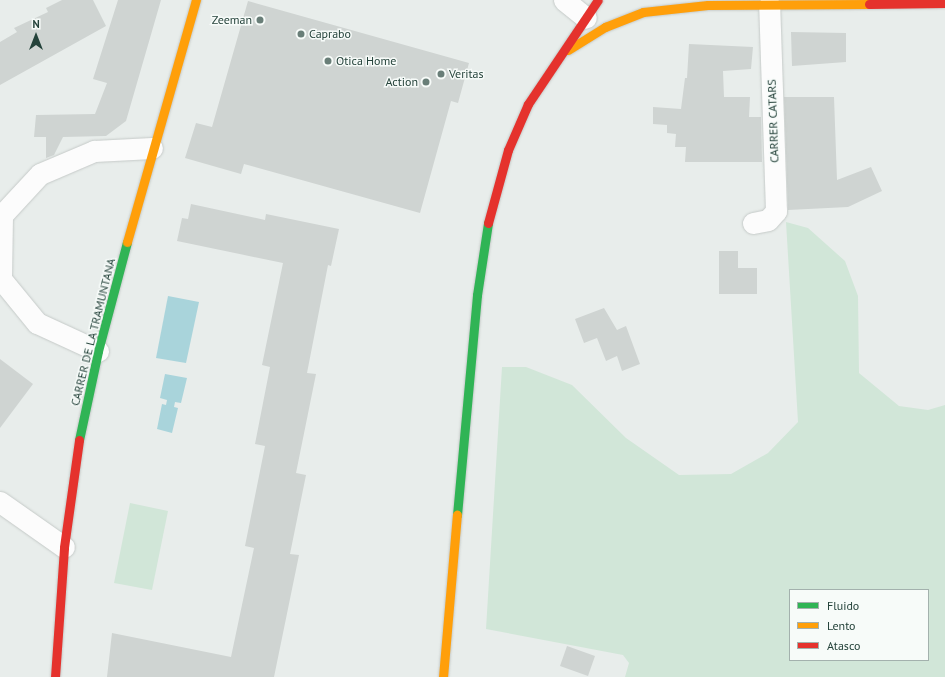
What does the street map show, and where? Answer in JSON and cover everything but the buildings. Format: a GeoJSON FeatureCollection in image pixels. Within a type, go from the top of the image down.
{"type":"FeatureCollection","features":[{"type":"Feature","properties":{"kind":"main road","name":"CARRER DE LA TRAMUNTANA"},"geometry":{"type":"LineString","coordinates":[[55,677],[64,547],[75,462],[98,351],[152,148],[196,0]]}},
{"type":"Feature","properties":{"kind":"main road"},"geometry":{"type":"LineString","coordinates":[[443,677],[477,296],[488,220],[508,150],[528,104],[598,0]]}},
{"type":"Feature","properties":{"kind":"main road"},"geometry":{"type":"LineString","coordinates":[[561,54],[605,27],[643,12],[708,3],[945,3]]}},
{"type":"Feature","properties":{"kind":"street"},"geometry":{"type":"LineString","coordinates":[[564,0],[586,18]]}},
{"type":"Feature","properties":{"kind":"street","name":"CARRER CATARS"},"geometry":{"type":"LineString","coordinates":[[753,222],[768,220],[776,211],[758,3]]}},
{"type":"Feature","properties":{"kind":"street"},"geometry":{"type":"LineString","coordinates":[[98,351],[37,322],[1,279],[2,215],[40,174],[94,151],[152,148]]}},
{"type":"Feature","properties":{"kind":"street"},"geometry":{"type":"LineString","coordinates":[[0,502],[64,547]]}},
{"type":"Feature","properties":{"kind":"green space"},"geometry":{"type":"Polygon","coordinates":[[[786,222],[808,228],[845,261],[858,296],[859,373],[899,406],[928,410],[945,405],[945,677],[625,677],[629,663],[623,655],[486,629],[502,367],[526,367],[572,385],[626,438],[679,475],[731,474],[768,453],[798,422],[786,222]]]}},
{"type":"Feature","properties":{"kind":"green space"},"geometry":{"type":"Polygon","coordinates":[[[130,503],[168,511],[152,590],[114,583],[130,503]]]}},
{"type":"Feature","properties":{"kind":"water"},"geometry":{"type":"Polygon","coordinates":[[[168,296],[199,302],[186,363],[156,358],[168,296]]]}},
{"type":"Feature","properties":{"kind":"water"},"geometry":{"type":"Polygon","coordinates":[[[165,374],[187,378],[181,403],[175,402],[174,407],[178,408],[172,433],[157,429],[162,404],[166,405],[167,400],[160,398],[165,374]]]}},
{"type":"Feature","properties":{"kind":"traffic: fast"},"geometry":{"type":"LineString","coordinates":[[457,515],[477,295],[488,223]]}},
{"type":"Feature","properties":{"kind":"traffic: fast"},"geometry":{"type":"LineString","coordinates":[[79,440],[98,351],[127,242]]}},
{"type":"Feature","properties":{"kind":"traffic: slow"},"geometry":{"type":"LineString","coordinates":[[127,242],[196,0]]}},
{"type":"Feature","properties":{"kind":"traffic: slow"},"geometry":{"type":"LineString","coordinates":[[568,50],[605,27],[643,12],[708,5],[869,4]]}},
{"type":"Feature","properties":{"kind":"traffic: slow"},"geometry":{"type":"LineString","coordinates":[[443,677],[457,515]]}},
{"type":"Feature","properties":{"kind":"traffic: jam"},"geometry":{"type":"LineString","coordinates":[[488,223],[508,150],[528,104],[598,0]]}},
{"type":"Feature","properties":{"kind":"traffic: jam"},"geometry":{"type":"LineString","coordinates":[[869,4],[945,3]]}},
{"type":"Feature","properties":{"kind":"traffic: jam"},"geometry":{"type":"LineString","coordinates":[[55,677],[64,547],[79,440]]}},
{"type":"Feature","properties":{"kind":"place","name":"Zeeman"},"geometry":{"type":"Point","coordinates":[260,20]}},
{"type":"Feature","properties":{"kind":"place","name":"Caprabo"},"geometry":{"type":"Point","coordinates":[301,34]}},
{"type":"Feature","properties":{"kind":"place","name":"Otica Home"},"geometry":{"type":"Point","coordinates":[328,61]}},
{"type":"Feature","properties":{"kind":"place","name":"Veritas"},"geometry":{"type":"Point","coordinates":[441,74]}},
{"type":"Feature","properties":{"kind":"place","name":"Action"},"geometry":{"type":"Point","coordinates":[426,82]}}]}
